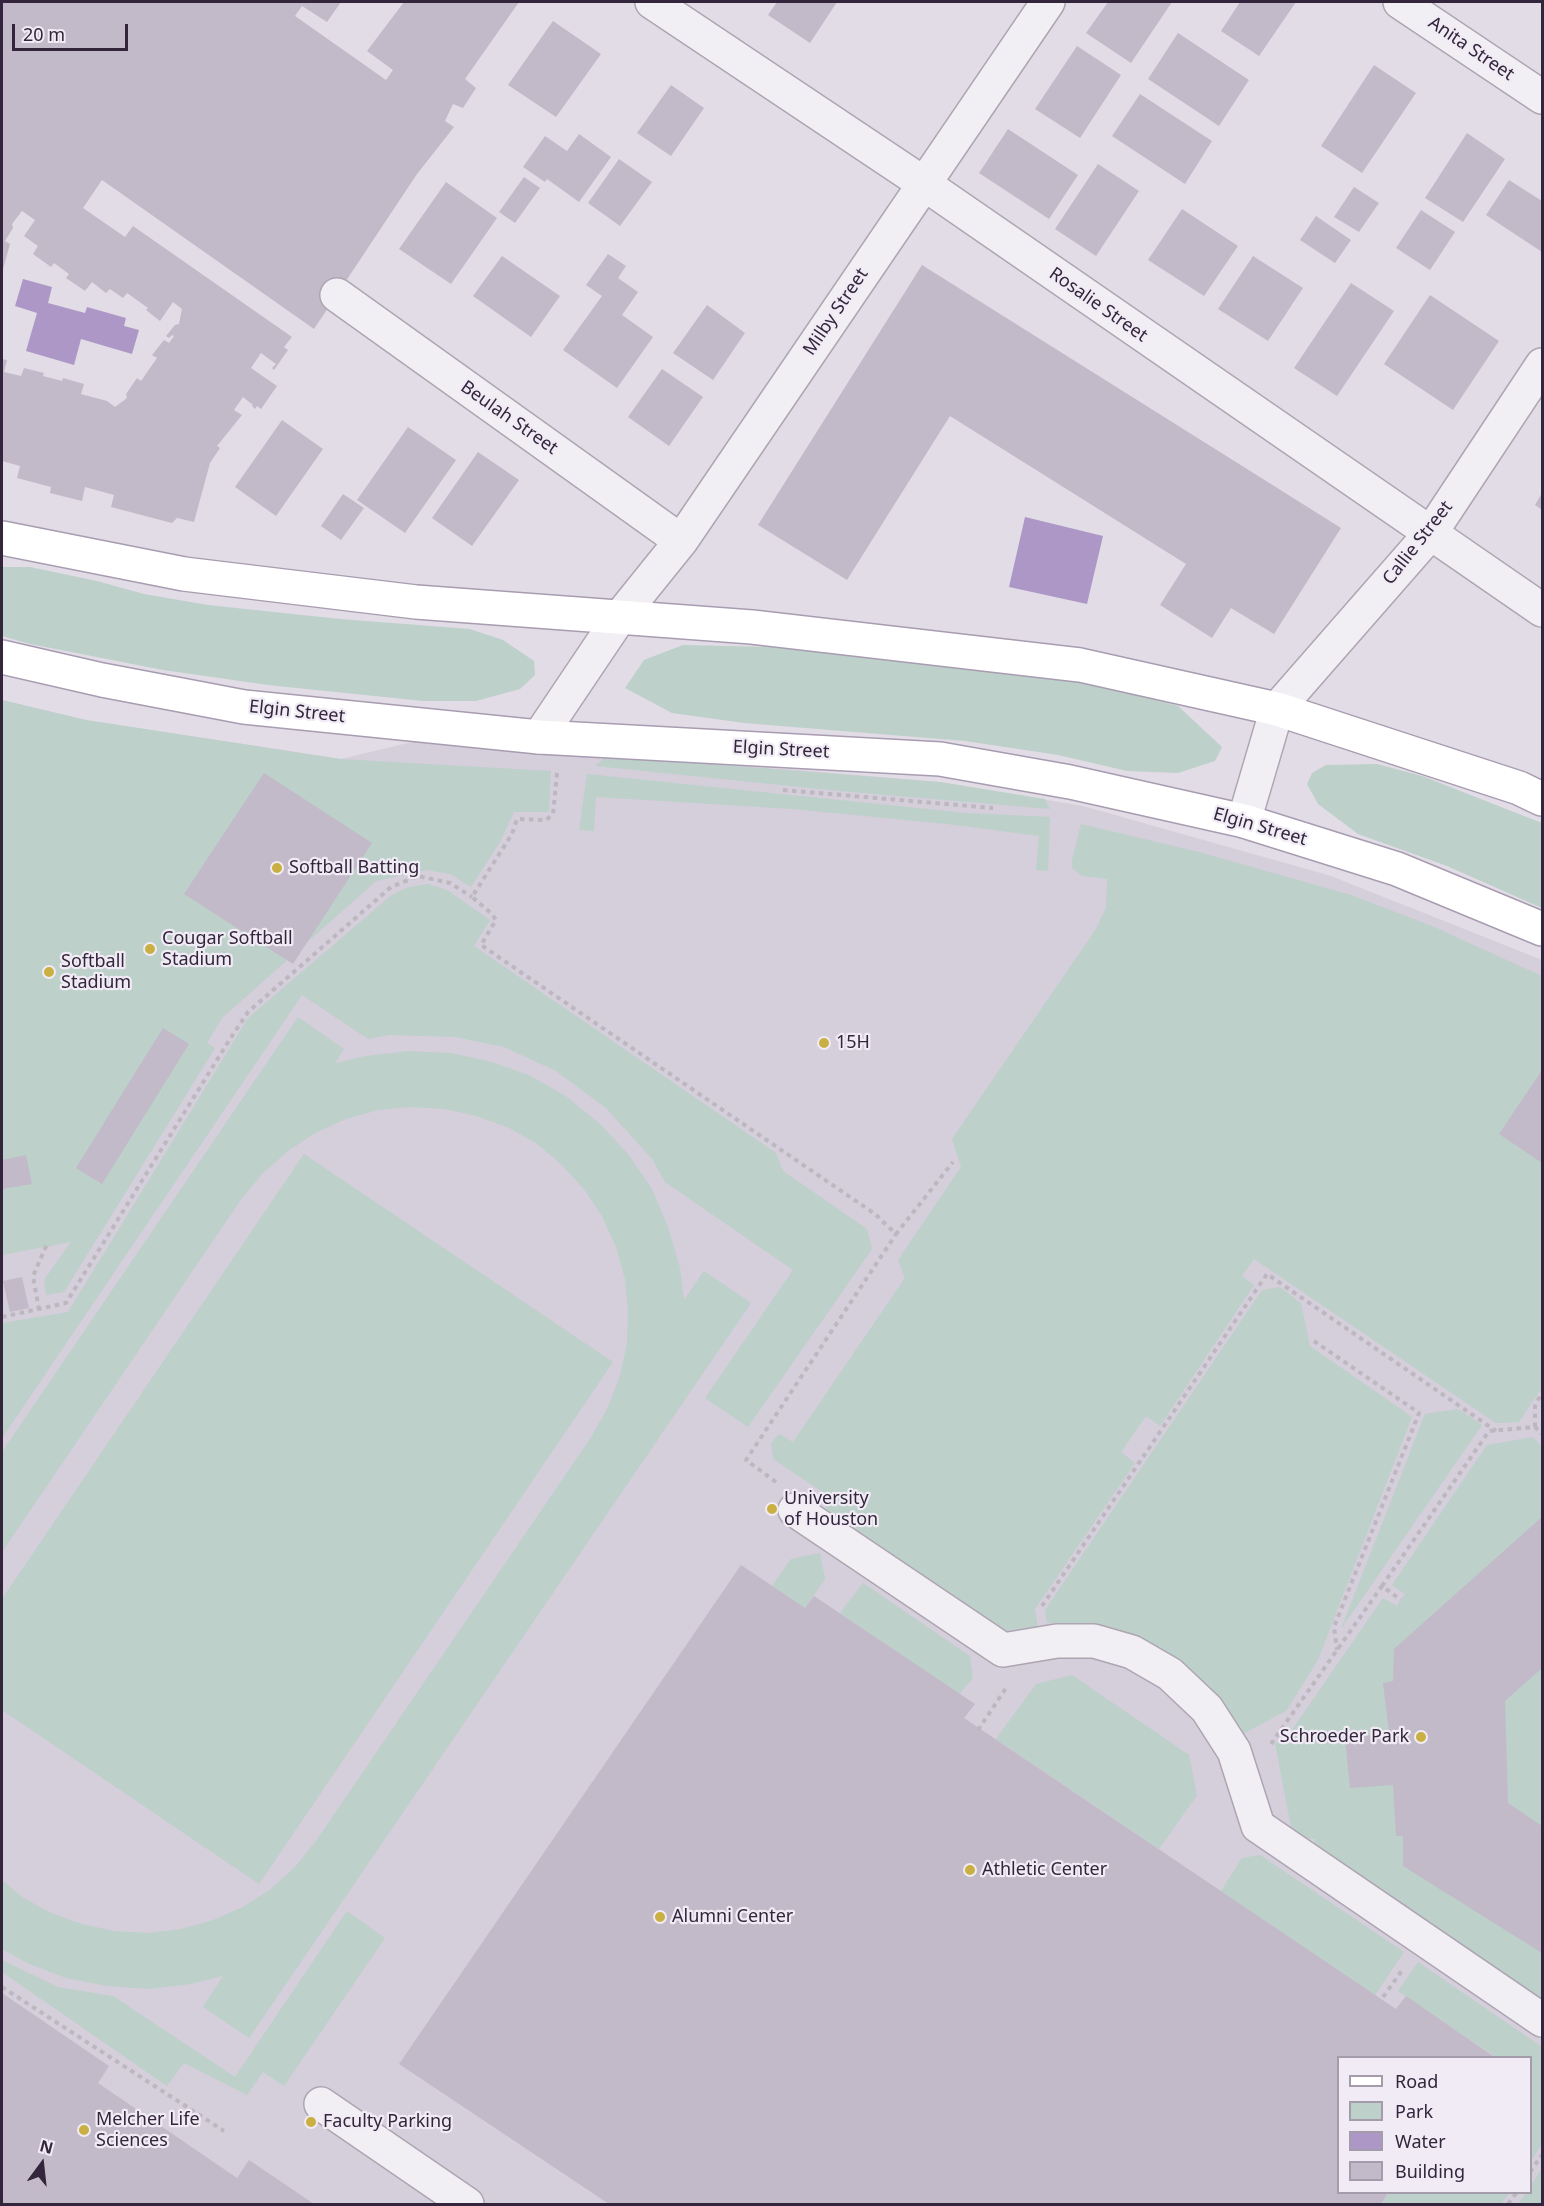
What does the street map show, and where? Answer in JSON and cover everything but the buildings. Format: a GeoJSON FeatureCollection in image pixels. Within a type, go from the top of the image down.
{"type":"FeatureCollection","features":[{"type":"Feature","properties":{"kind":"main road"},"geometry":{"type":"LineString","coordinates":[[2,538],[184,574],[416,602],[752,627],[1080,665],[1277,709],[1508,785],[1542,799]]}},
{"type":"Feature","properties":{"kind":"main road","name":"Elgin Street"},"geometry":{"type":"LineString","coordinates":[[2,657],[102,680],[244,707],[538,737],[940,759],[1070,782],[1244,821],[1397,869],[1542,929]]}},
{"type":"Feature","properties":{"kind":"street","name":"Rosalie Street"},"geometry":{"type":"LineString","coordinates":[[652,2],[923,183],[1542,610]]}},
{"type":"Feature","properties":{"kind":"street","name":"Milby Street"},"geometry":{"type":"LineString","coordinates":[[538,737],[619,618],[681,541],[1048,2]]}},
{"type":"Feature","properties":{"kind":"street","name":"Anita Street"},"geometry":{"type":"LineString","coordinates":[[1400,2],[1542,97]]}},
{"type":"Feature","properties":{"kind":"street","name":"Beulah Street"},"geometry":{"type":"LineString","coordinates":[[337,295],[681,541]]}},
{"type":"Feature","properties":{"kind":"street","name":"Callie Street"},"geometry":{"type":"LineString","coordinates":[[1277,709],[1430,534],[1542,365]]}},
{"type":"Feature","properties":{"kind":"street"},"geometry":{"type":"LineString","coordinates":[[1244,821],[1277,709]]}},
{"type":"Feature","properties":{"kind":"street"},"geometry":{"type":"LineString","coordinates":[[804,1517],[1003,1650],[1045,1642],[1094,1641],[1132,1652],[1170,1674],[1207,1709],[1234,1751],[1258,1826],[1542,2020]]}},
{"type":"Feature","properties":{"kind":"street"},"geometry":{"type":"LineString","coordinates":[[321,2104],[467,2205]]}},
{"type":"Feature","properties":{"kind":"path"},"geometry":{"type":"LineString","coordinates":[[472,897],[512,834],[517,819],[546,820],[554,814],[557,770]]}},
{"type":"Feature","properties":{"kind":"path"},"geometry":{"type":"LineString","coordinates":[[2,1317],[66,1303],[248,1012],[391,887],[418,876],[450,883],[472,897],[492,914],[495,920],[481,945],[875,1214],[896,1234]]}},
{"type":"Feature","properties":{"kind":"path"},"geometry":{"type":"LineString","coordinates":[[804,1517],[806,1505],[746,1460],[896,1234],[953,1162]]}},
{"type":"Feature","properties":{"kind":"path"},"geometry":{"type":"LineString","coordinates":[[39,1310],[33,1276],[48,1242]]}},
{"type":"Feature","properties":{"kind":"path"},"geometry":{"type":"LineString","coordinates":[[1045,1642],[1041,1608],[1267,1274],[1496,1431]]}},
{"type":"Feature","properties":{"kind":"path"},"geometry":{"type":"LineString","coordinates":[[1314,1341],[1419,1413],[1334,1628],[1337,1650]]}},
{"type":"Feature","properties":{"kind":"path"},"geometry":{"type":"LineString","coordinates":[[1542,1392],[1535,1406],[1535,1427],[1542,1434]]}},
{"type":"Feature","properties":{"kind":"path"},"geometry":{"type":"LineString","coordinates":[[1244,1782],[1489,1431],[1535,1427]]}},
{"type":"Feature","properties":{"kind":"path"},"geometry":{"type":"LineString","coordinates":[[1382,1586],[1401,1600]]}},
{"type":"Feature","properties":{"kind":"path"},"geometry":{"type":"LineString","coordinates":[[978,1730],[1009,1683]]}},
{"type":"Feature","properties":{"kind":"path"},"geometry":{"type":"LineString","coordinates":[[2,1987],[224,2131]]}},
{"type":"Feature","properties":{"kind":"path"},"geometry":{"type":"LineString","coordinates":[[1532,2169],[1542,2155]]}},
{"type":"Feature","properties":{"kind":"shaded area","name":"University of Houston"},"geometry":{"type":"Polygon","coordinates":[[[2,700],[86,720],[341,759],[412,742],[940,782],[1083,806],[1331,876],[1542,960],[1542,2204],[2,2204],[2,700]]]}},
{"type":"Feature","properties":{"kind":"green space"},"geometry":{"type":"Polygon","coordinates":[[[2,567],[30,567],[97,581],[144,594],[208,605],[340,619],[470,629],[503,640],[534,661],[535,675],[520,689],[476,701],[423,701],[268,685],[163,670],[30,644],[2,636],[2,567]]]}},
{"type":"Feature","properties":{"kind":"green space"},"geometry":{"type":"Polygon","coordinates":[[[683,645],[772,647],[954,660],[1108,687],[1178,706],[1222,747],[1215,761],[1178,773],[1127,771],[1058,755],[965,741],[744,723],[672,713],[625,688],[644,660],[683,645]]]}},
{"type":"Feature","properties":{"kind":"green space","name":"Cougar Softball Stadium"},"geometry":{"type":"Polygon","coordinates":[[[2,700],[86,720],[341,759],[551,771],[549,812],[514,812],[501,840],[471,887],[450,874],[427,870],[376,881],[222,1018],[207,1043],[215,1048],[64,1292],[46,1295],[44,1280],[71,1242],[2,1255],[2,700]]]}},
{"type":"Feature","properties":{"kind":"green space"},"geometry":{"type":"Polygon","coordinates":[[[607,756],[940,782],[1045,799],[1050,809],[839,791],[595,766],[607,756]]]}},
{"type":"Feature","properties":{"kind":"green space"},"geometry":{"type":"Polygon","coordinates":[[[1377,764],[1422,776],[1542,823],[1542,908],[1447,866],[1358,834],[1318,804],[1307,784],[1312,773],[1326,765],[1377,764]]]}},
{"type":"Feature","properties":{"kind":"green space"},"geometry":{"type":"Polygon","coordinates":[[[587,774],[966,813],[1050,817],[1048,871],[1036,870],[1039,836],[947,824],[792,809],[596,797],[594,831],[579,830],[587,774]]]}},
{"type":"Feature","properties":{"kind":"green space"},"geometry":{"type":"Polygon","coordinates":[[[1081,824],[1199,852],[1351,895],[1432,926],[1542,976],[1542,1070],[1500,1133],[1542,1163],[1542,1387],[1519,1422],[1496,1423],[1254,1259],[1242,1276],[1254,1285],[1160,1426],[1146,1416],[1121,1452],[1135,1463],[1035,1609],[1038,1627],[1009,1630],[998,1638],[833,1531],[821,1491],[773,1459],[771,1443],[779,1434],[793,1442],[905,1278],[898,1260],[961,1167],[952,1139],[1096,929],[1106,908],[1107,879],[1082,876],[1072,868],[1081,824]]]}},
{"type":"Feature","properties":{"kind":"green space"},"geometry":{"type":"Polygon","coordinates":[[[428,884],[447,890],[490,920],[474,946],[776,1153],[783,1171],[867,1229],[872,1249],[748,1427],[705,1398],[793,1270],[665,1182],[653,1160],[606,1108],[556,1071],[504,1047],[455,1037],[390,1035],[368,1039],[302,995],[2,1438],[2,1323],[68,1312],[248,1018],[393,894],[409,887],[428,884]]]}},
{"type":"Feature","properties":{"kind":"green space"},"geometry":{"type":"Polygon","coordinates":[[[298,1017],[344,1049],[335,1063],[366,1056],[409,1051],[451,1053],[492,1062],[531,1076],[567,1097],[600,1124],[628,1154],[652,1189],[668,1227],[680,1268],[684,1300],[704,1271],[751,1303],[249,2038],[203,2007],[223,1976],[191,1984],[149,1989],[107,1986],[66,1978],[27,1963],[2,1949],[2,1880],[22,1897],[51,1913],[82,1924],[114,1931],[148,1933],[181,1929],[213,1920],[243,1907],[271,1889],[295,1867],[316,1841],[592,1436],[608,1407],[620,1376],[627,1344],[628,1311],[625,1279],[616,1247],[602,1216],[584,1189],[561,1164],[536,1143],[507,1127],[476,1116],[444,1109],[411,1107],[378,1110],[346,1119],[315,1133],[288,1151],[263,1173],[242,1198],[2,1552],[2,1452],[298,1017]]]}},
{"type":"Feature","properties":{"kind":"green space"},"geometry":{"type":"Polygon","coordinates":[[[304,1154],[613,1362],[259,1884],[2,1710],[2,1599],[304,1154]]]}},
{"type":"Feature","properties":{"kind":"green space"},"geometry":{"type":"Polygon","coordinates":[[[1280,1287],[1301,1303],[1310,1346],[1412,1417],[1318,1660],[1286,1711],[1233,1739],[1104,1632],[1070,1624],[1047,1623],[1045,1610],[1262,1290],[1280,1287]]]}},
{"type":"Feature","properties":{"kind":"green space"},"geometry":{"type":"Polygon","coordinates":[[[1458,1409],[1482,1425],[1341,1629],[1425,1414],[1458,1409]]]}},
{"type":"Feature","properties":{"kind":"green space","name":"Schroeder Park"},"geometry":{"type":"Polygon","coordinates":[[[1533,1437],[1542,1447],[1542,2012],[1434,1936],[1433,1923],[1427,1922],[1311,1855],[1315,1839],[1293,1838],[1275,1743],[1285,1740],[1383,1598],[1397,1606],[1405,1594],[1392,1585],[1487,1445],[1533,1437]]]}},
{"type":"Feature","properties":{"kind":"green space"},"geometry":{"type":"Polygon","coordinates":[[[820,1553],[825,1579],[805,1608],[772,1586],[791,1559],[820,1553]]]}},
{"type":"Feature","properties":{"kind":"green space"},"geometry":{"type":"Polygon","coordinates":[[[863,1583],[970,1656],[973,1678],[959,1694],[840,1613],[863,1583]]]}},
{"type":"Feature","properties":{"kind":"green space"},"geometry":{"type":"Polygon","coordinates":[[[1072,1675],[1189,1755],[1197,1795],[1159,1849],[996,1739],[1036,1684],[1072,1675]]]}},
{"type":"Feature","properties":{"kind":"green space"},"geometry":{"type":"Polygon","coordinates":[[[1260,1855],[1404,1952],[1375,1995],[1221,1891],[1242,1858],[1260,1855]]]}},
{"type":"Feature","properties":{"kind":"green space"},"geometry":{"type":"Polygon","coordinates":[[[347,1911],[385,1938],[284,2086],[263,2072],[247,2095],[184,2063],[167,2086],[2,1972],[2,1960],[58,1987],[113,1996],[235,2077],[347,1911]]]}},
{"type":"Feature","properties":{"kind":"green space"},"geometry":{"type":"Polygon","coordinates":[[[1418,1962],[1542,2047],[1542,2144],[1532,2159],[1532,2056],[1495,2056],[1398,1991],[1418,1962]]]}},
{"type":"Feature","properties":{"kind":"green space"},"geometry":{"type":"Polygon","coordinates":[[[1542,2168],[1542,2204],[1518,2204],[1525,2194],[1532,2194],[1532,2184],[1542,2168]]]}},
{"type":"Feature","properties":{"kind":"green space"},"geometry":{"type":"Polygon","coordinates":[[[1388,2194],[1508,2194],[1501,2204],[1381,2204],[1388,2194]]]}},
{"type":"Feature","properties":{"kind":"water"},"geometry":{"type":"Polygon","coordinates":[[[23,279],[52,287],[48,303],[85,313],[87,307],[126,318],[124,326],[139,330],[132,354],[81,339],[74,365],[26,351],[37,313],[15,306],[23,279]]]}},
{"type":"Feature","properties":{"kind":"water"},"geometry":{"type":"Polygon","coordinates":[[[1025,517],[1103,536],[1087,604],[1009,587],[1025,517]]]}},
{"type":"Feature","properties":{"kind":"place","name":"Softball Batting"},"geometry":{"type":"Point","coordinates":[277,868]}},
{"type":"Feature","properties":{"kind":"place","name":"Cougar Softball Stadium"},"geometry":{"type":"Point","coordinates":[150,949]}},
{"type":"Feature","properties":{"kind":"place","name":"Softball Stadium"},"geometry":{"type":"Point","coordinates":[49,972]}},
{"type":"Feature","properties":{"kind":"place","name":"15H"},"geometry":{"type":"Point","coordinates":[824,1043]}},
{"type":"Feature","properties":{"kind":"place","name":"University of Houston"},"geometry":{"type":"Point","coordinates":[772,1509]}},
{"type":"Feature","properties":{"kind":"place","name":"Schroeder Park"},"geometry":{"type":"Point","coordinates":[1421,1737]}},
{"type":"Feature","properties":{"kind":"place","name":"Athletic Center"},"geometry":{"type":"Point","coordinates":[970,1870]}},
{"type":"Feature","properties":{"kind":"place","name":"Alumni Center"},"geometry":{"type":"Point","coordinates":[660,1917]}},
{"type":"Feature","properties":{"kind":"place","name":"Faculty Parking"},"geometry":{"type":"Point","coordinates":[311,2122]}},
{"type":"Feature","properties":{"kind":"place","name":"Melcher Life Sciences"},"geometry":{"type":"Point","coordinates":[84,2130]}}]}
